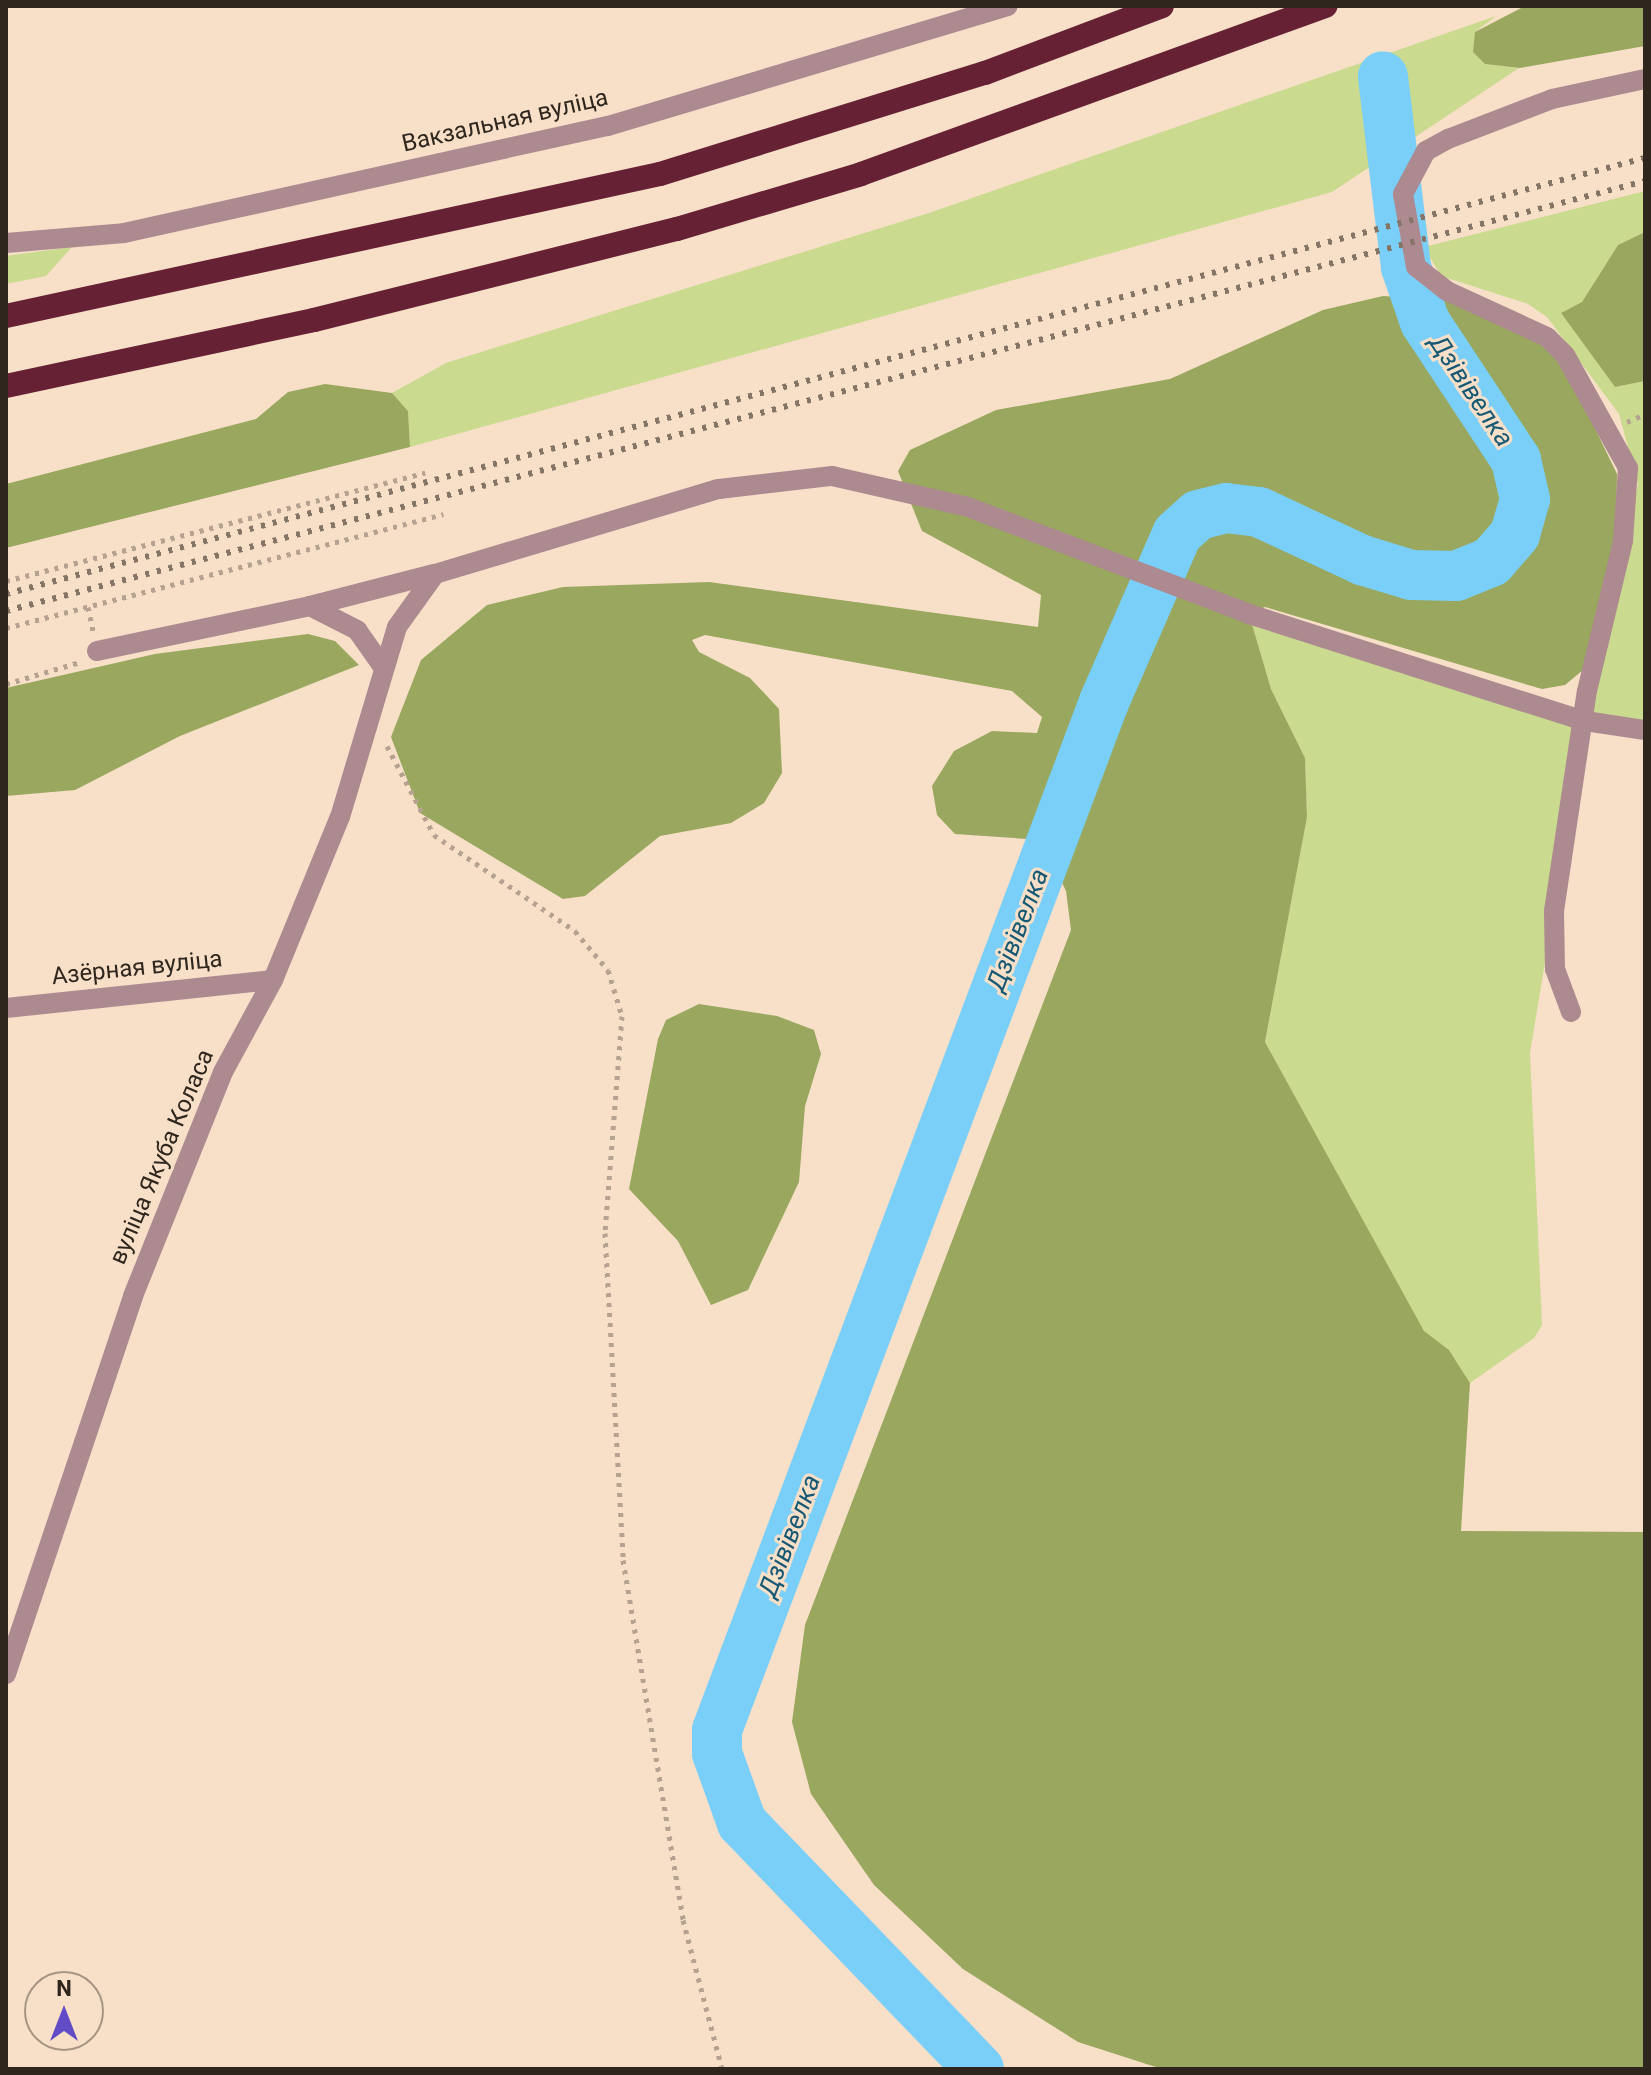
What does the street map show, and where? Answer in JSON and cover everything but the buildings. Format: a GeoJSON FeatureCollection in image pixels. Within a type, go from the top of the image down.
{"type":"FeatureCollection","features":[{"type":"Feature","properties":{"kind":"highway"},"geometry":{"type":"LineString","coordinates":[[6,316],[660,174],[985,73],[1162,6]]}},
{"type":"Feature","properties":{"kind":"highway"},"geometry":{"type":"LineString","coordinates":[[6,386],[314,320],[677,229],[861,174],[1326,6]]}},
{"type":"Feature","properties":{"kind":"street","name":"Вакзальная вуліца"},"geometry":{"type":"LineString","coordinates":[[6,243],[124,233],[608,126],[1007,6]]}},
{"type":"Feature","properties":{"kind":"street"},"geometry":{"type":"LineString","coordinates":[[1571,1012],[1555,969],[1554,911],[1585,721],[1623,541],[1628,468],[1595,398],[1547,337],[1447,291],[1416,267],[1403,194],[1426,151],[1448,139],[1552,99],[1645,79]]}},
{"type":"Feature","properties":{"kind":"street"},"geometry":{"type":"LineString","coordinates":[[96,646],[310,606],[435,574],[719,489],[832,476],[968,507],[1191,594],[1585,721],[1645,730]]}},
{"type":"Feature","properties":{"kind":"street","name":"вуліца Якуба Коласа"},"geometry":{"type":"LineString","coordinates":[[6,1674],[133,1296],[223,1072],[273,980],[340,817],[383,667],[413,599],[435,574]]}},
{"type":"Feature","properties":{"kind":"street"},"geometry":{"type":"LineString","coordinates":[[310,606],[357,630],[383,667]]}},
{"type":"Feature","properties":{"kind":"street","name":"Азёрная вуліца"},"geometry":{"type":"LineString","coordinates":[[6,1008],[273,980]]}},
{"type":"Feature","properties":{"kind":"path"},"geometry":{"type":"LineString","coordinates":[[6,581],[425,473]]}},
{"type":"Feature","properties":{"kind":"path"},"geometry":{"type":"LineString","coordinates":[[6,628],[443,514]]}},
{"type":"Feature","properties":{"kind":"path"},"geometry":{"type":"LineString","coordinates":[[6,684],[68,670],[96,646],[88,607]]}},
{"type":"Feature","properties":{"kind":"path"},"geometry":{"type":"LineString","coordinates":[[374,707],[398,777],[434,835],[575,931],[608,970],[622,1016],[605,1233],[623,1560],[683,1920],[722,2069]]}},
{"type":"Feature","properties":{"kind":"green space"},"geometry":{"type":"Polygon","coordinates":[[[1525,6],[1645,6],[1645,46],[1520,68],[1485,64],[1473,52],[1475,32],[1525,6]]]}},
{"type":"Feature","properties":{"kind":"green space"},"geometry":{"type":"Polygon","coordinates":[[[1496,16],[1475,32],[1485,64],[1519,68],[1332,192],[410,447],[408,411],[392,393],[446,363],[929,213],[1496,16]]]}},
{"type":"Feature","properties":{"kind":"green space"},"geometry":{"type":"Polygon","coordinates":[[[1645,191],[1645,232],[1618,245],[1582,302],[1561,313],[1615,387],[1645,381],[1645,723],[1589,712],[1638,484],[1619,414],[1547,317],[1528,304],[1441,276],[1424,247],[1645,191]]]}},
{"type":"Feature","properties":{"kind":"green space"},"geometry":{"type":"Polygon","coordinates":[[[1645,232],[1645,381],[1615,387],[1561,313],[1582,302],[1618,245],[1645,232]]]}},
{"type":"Feature","properties":{"kind":"green space"},"geometry":{"type":"Polygon","coordinates":[[[72,247],[46,276],[6,284],[6,256],[72,247]]]}},
{"type":"Feature","properties":{"kind":"green space"},"geometry":{"type":"Polygon","coordinates":[[[1383,296],[1447,300],[1522,328],[1560,356],[1617,474],[1616,538],[1583,670],[1565,685],[1542,689],[1265,607],[1249,614],[1271,689],[1305,758],[1307,817],[1265,1042],[1424,1331],[1449,1350],[1470,1383],[1461,1531],[1645,1532],[1645,2069],[1162,2069],[1078,2042],[963,1969],[874,1885],[811,1794],[792,1722],[805,1625],[1071,930],[1066,891],[1042,840],[955,834],[937,815],[932,786],[954,751],[992,731],[1037,733],[1042,717],[1012,691],[705,635],[692,640],[699,652],[750,678],[779,709],[782,773],[764,803],[731,823],[660,836],[585,896],[563,899],[420,813],[391,737],[421,660],[487,605],[563,587],[709,582],[1038,627],[1041,595],[922,531],[898,471],[910,450],[996,410],[1170,379],[1323,310],[1383,296]]]}},
{"type":"Feature","properties":{"kind":"green space"},"geometry":{"type":"Polygon","coordinates":[[[325,384],[392,393],[408,411],[410,447],[6,548],[6,484],[256,419],[288,392],[325,384]]]}},
{"type":"Feature","properties":{"kind":"green space"},"geometry":{"type":"Polygon","coordinates":[[[1249,614],[1585,721],[1530,1053],[1542,1325],[1534,1338],[1470,1383],[1449,1350],[1424,1332],[1265,1042],[1307,817],[1305,758],[1271,689],[1249,614]]]}},
{"type":"Feature","properties":{"kind":"green space"},"geometry":{"type":"Polygon","coordinates":[[[308,634],[335,641],[359,665],[180,736],[75,790],[6,796],[6,688],[155,654],[308,634]]]}},
{"type":"Feature","properties":{"kind":"green space"},"geometry":{"type":"Polygon","coordinates":[[[699,1004],[777,1016],[814,1030],[821,1054],[805,1106],[799,1182],[748,1290],[711,1305],[678,1241],[629,1189],[658,1039],[666,1020],[699,1004]]]}},
{"type":"Feature","properties":{"kind":"waterway","name":"Дзівівелка"},"geometry":{"type":"LineString","coordinates":[[979,2069],[742,1823],[717,1753],[717,1730],[1104,702],[1177,534],[1198,515],[1226,508],[1259,512],[1362,560],[1411,575],[1456,576],[1491,562],[1515,534],[1525,499],[1516,460],[1425,322],[1406,267],[1383,76]]}},
{"type":"Feature","properties":{"kind":"railway"},"geometry":{"type":"LineString","coordinates":[[6,594],[1645,158]]}},
{"type":"Feature","properties":{"kind":"railway"},"geometry":{"type":"LineString","coordinates":[[6,611],[1645,181]]}}]}
